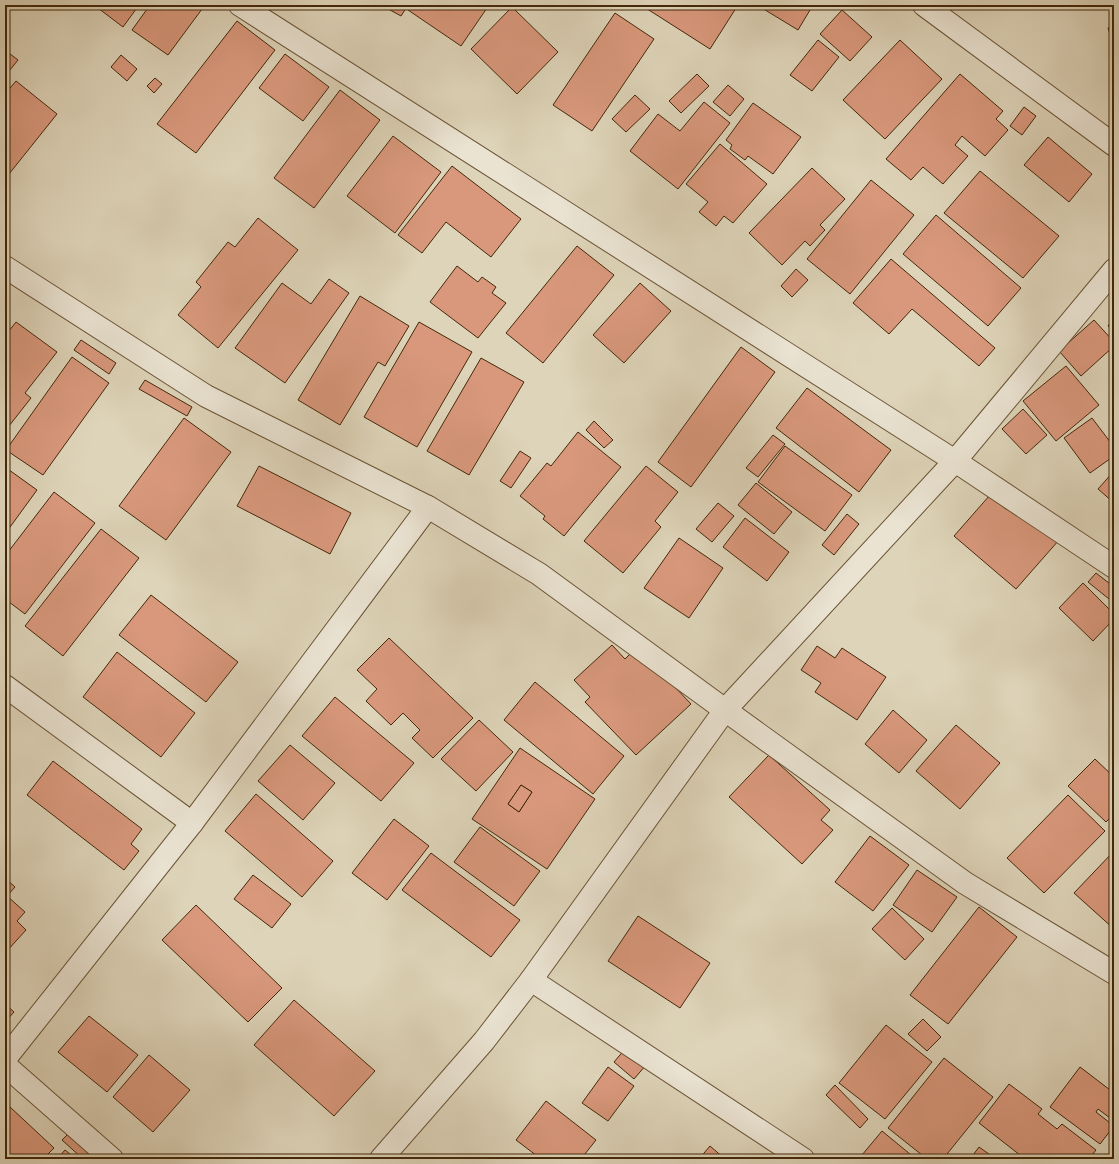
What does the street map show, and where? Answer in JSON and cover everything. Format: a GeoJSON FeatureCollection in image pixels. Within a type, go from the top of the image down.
{"type":"FeatureCollection","features":[{"type":"Feature","properties":{"kind":"street"},"geometry":{"type":"LineString","coordinates":[[240,5],[955,461],[1114,567]]}},
{"type":"Feature","properties":{"kind":"street"},"geometry":{"type":"LineString","coordinates":[[924,5],[1114,144]]}},
{"type":"Feature","properties":{"kind":"street"},"geometry":{"type":"LineString","coordinates":[[5,267],[206,396],[428,507],[539,574],[965,883],[1114,973]]}},
{"type":"Feature","properties":{"kind":"street"},"geometry":{"type":"LineString","coordinates":[[381,1159],[484,1041],[531,980],[725,710],[955,461],[1114,270]]}},
{"type":"Feature","properties":{"kind":"street"},"geometry":{"type":"LineString","coordinates":[[5,1060],[192,823],[428,507]]}},
{"type":"Feature","properties":{"kind":"street"},"geometry":{"type":"LineString","coordinates":[[5,686],[192,823]]}},
{"type":"Feature","properties":{"kind":"street"},"geometry":{"type":"LineString","coordinates":[[531,980],[803,1159]]}},
{"type":"Feature","properties":{"kind":"street"},"geometry":{"type":"LineString","coordinates":[[5,1065],[112,1159]]}},
{"type":"Feature","properties":{"kind":"building"},"geometry":{"type":"Polygon","coordinates":[[[94,5],[139,5],[123,27],[94,5]]]}},
{"type":"Feature","properties":{"kind":"building"},"geometry":{"type":"Polygon","coordinates":[[[150,5],[205,5],[168,55],[132,30],[150,5]]]}},
{"type":"Feature","properties":{"kind":"building"},"geometry":{"type":"Polygon","coordinates":[[[381,5],[408,5],[401,16],[381,5]]]}},
{"type":"Feature","properties":{"kind":"building"},"geometry":{"type":"Polygon","coordinates":[[[411,5],[489,5],[461,46],[408,10],[411,5]]]}},
{"type":"Feature","properties":{"kind":"building"},"geometry":{"type":"Polygon","coordinates":[[[641,5],[738,5],[710,49],[641,5]]]}},
{"type":"Feature","properties":{"kind":"building"},"geometry":{"type":"Polygon","coordinates":[[[757,5],[813,5],[798,30],[757,5]]]}},
{"type":"Feature","properties":{"kind":"building"},"geometry":{"type":"Polygon","coordinates":[[[512,7],[558,52],[517,94],[471,49],[512,7]]]}},
{"type":"Feature","properties":{"kind":"building"},"geometry":{"type":"Polygon","coordinates":[[[842,10],[872,37],[850,61],[820,34],[842,10]]]}},
{"type":"Feature","properties":{"kind":"building"},"geometry":{"type":"Polygon","coordinates":[[[615,13],[654,39],[592,131],[553,105],[615,13]]]}},
{"type":"Feature","properties":{"kind":"building"},"geometry":{"type":"Polygon","coordinates":[[[237,21],[275,50],[196,153],[157,124],[237,21]]]}},
{"type":"Feature","properties":{"kind":"building"},"geometry":{"type":"Polygon","coordinates":[[[1114,26],[1114,46],[1108,28],[1114,26]]]}},
{"type":"Feature","properties":{"kind":"building"},"geometry":{"type":"Polygon","coordinates":[[[818,40],[839,57],[812,91],[790,75],[818,40]]]}},
{"type":"Feature","properties":{"kind":"building"},"geometry":{"type":"Polygon","coordinates":[[[900,40],[942,79],[885,139],[843,100],[900,40]]]}},
{"type":"Feature","properties":{"kind":"building"},"geometry":{"type":"Polygon","coordinates":[[[5,50],[18,60],[5,76],[5,50]]]}},
{"type":"Feature","properties":{"kind":"building"},"geometry":{"type":"Polygon","coordinates":[[[285,54],[329,87],[303,121],[259,88],[285,54]]]}},
{"type":"Feature","properties":{"kind":"building"},"geometry":{"type":"Polygon","coordinates":[[[121,55],[137,69],[127,81],[111,67],[121,55]]]}},
{"type":"Feature","properties":{"kind":"building"},"geometry":{"type":"Polygon","coordinates":[[[697,74],[709,86],[681,113],[669,101],[697,74]]]}},
{"type":"Feature","properties":{"kind":"building"},"geometry":{"type":"Polygon","coordinates":[[[960,74],[1003,111],[996,119],[1008,130],[985,156],[962,136],[955,145],[968,156],[943,184],[923,167],[911,180],[886,159],[960,74]]]}},
{"type":"Feature","properties":{"kind":"building"},"geometry":{"type":"Polygon","coordinates":[[[155,78],[162,84],[154,93],[147,86],[155,78]]]}},
{"type":"Feature","properties":{"kind":"building"},"geometry":{"type":"Polygon","coordinates":[[[16,81],[57,114],[5,179],[5,94],[16,81]]]}},
{"type":"Feature","properties":{"kind":"building"},"geometry":{"type":"Polygon","coordinates":[[[728,85],[744,99],[730,116],[713,102],[728,85]]]}},
{"type":"Feature","properties":{"kind":"building"},"geometry":{"type":"Polygon","coordinates":[[[340,90],[380,120],[314,208],[274,178],[340,90]]]}},
{"type":"Feature","properties":{"kind":"building"},"geometry":{"type":"Polygon","coordinates":[[[635,95],[650,109],[626,132],[612,119],[635,95]]]}},
{"type":"Feature","properties":{"kind":"building"},"geometry":{"type":"Polygon","coordinates":[[[704,102],[730,123],[678,189],[630,151],[658,114],[680,131],[704,102]]]}},
{"type":"Feature","properties":{"kind":"building"},"geometry":{"type":"Polygon","coordinates":[[[753,103],[801,137],[773,174],[748,156],[745,160],[730,149],[732,145],[726,140],[753,103]]]}},
{"type":"Feature","properties":{"kind":"building"},"geometry":{"type":"Polygon","coordinates":[[[1024,107],[1036,116],[1022,135],[1010,126],[1024,107]]]}},
{"type":"Feature","properties":{"kind":"building"},"geometry":{"type":"Polygon","coordinates":[[[393,136],[441,172],[395,233],[347,196],[393,136]]]}},
{"type":"Feature","properties":{"kind":"building"},"geometry":{"type":"Polygon","coordinates":[[[1048,137],[1092,174],[1069,202],[1024,165],[1048,137]]]}},
{"type":"Feature","properties":{"kind":"building"},"geometry":{"type":"Polygon","coordinates":[[[720,144],[767,184],[733,223],[724,216],[716,226],[699,212],[708,202],[686,184],[720,144]]]}},
{"type":"Feature","properties":{"kind":"building"},"geometry":{"type":"Polygon","coordinates":[[[452,166],[521,219],[491,257],[446,222],[422,253],[398,235],[452,166]]]}},
{"type":"Feature","properties":{"kind":"building"},"geometry":{"type":"Polygon","coordinates":[[[812,168],[845,199],[820,225],[825,230],[810,246],[805,241],[782,265],[749,233],[812,168]]]}},
{"type":"Feature","properties":{"kind":"building"},"geometry":{"type":"Polygon","coordinates":[[[980,171],[1059,236],[1023,278],[944,213],[980,171]]]}},
{"type":"Feature","properties":{"kind":"building"},"geometry":{"type":"Polygon","coordinates":[[[871,180],[914,215],[850,294],[807,259],[871,180]]]}},
{"type":"Feature","properties":{"kind":"building"},"geometry":{"type":"Polygon","coordinates":[[[936,215],[1021,288],[988,326],[903,254],[936,215]]]}},
{"type":"Feature","properties":{"kind":"building"},"geometry":{"type":"Polygon","coordinates":[[[258,218],[298,250],[218,348],[178,315],[201,287],[196,282],[228,242],[235,247],[258,218]]]}},
{"type":"Feature","properties":{"kind":"building"},"geometry":{"type":"Polygon","coordinates":[[[577,246],[614,275],[543,363],[506,333],[577,246]]]}},
{"type":"Feature","properties":{"kind":"building"},"geometry":{"type":"Polygon","coordinates":[[[891,259],[995,348],[979,366],[912,309],[889,334],[853,303],[891,259]]]}},
{"type":"Feature","properties":{"kind":"building"},"geometry":{"type":"Polygon","coordinates":[[[457,266],[478,282],[482,277],[496,287],[492,293],[506,303],[478,338],[430,302],[457,266]]]}},
{"type":"Feature","properties":{"kind":"building"},"geometry":{"type":"Polygon","coordinates":[[[796,269],[808,280],[792,297],[781,286],[796,269]]]}},
{"type":"Feature","properties":{"kind":"building"},"geometry":{"type":"Polygon","coordinates":[[[329,279],[349,293],[285,383],[235,348],[282,283],[311,304],[329,279]]]}},
{"type":"Feature","properties":{"kind":"building"},"geometry":{"type":"Polygon","coordinates":[[[640,283],[671,311],[624,363],[593,335],[640,283]]]}},
{"type":"Feature","properties":{"kind":"building"},"geometry":{"type":"Polygon","coordinates":[[[360,296],[409,326],[385,366],[378,362],[340,425],[298,400],[360,296]]]}},
{"type":"Feature","properties":{"kind":"building"},"geometry":{"type":"Polygon","coordinates":[[[1114,318],[1114,330],[1108,326],[1114,318]]]}},
{"type":"Feature","properties":{"kind":"building"},"geometry":{"type":"Polygon","coordinates":[[[1094,320],[1114,342],[1114,346],[1081,376],[1059,351],[1094,320]]]}},
{"type":"Feature","properties":{"kind":"building"},"geometry":{"type":"Polygon","coordinates":[[[16,322],[57,352],[25,393],[31,398],[5,431],[5,336],[16,322]]]}},
{"type":"Feature","properties":{"kind":"building"},"geometry":{"type":"Polygon","coordinates":[[[419,322],[472,352],[417,447],[364,417],[419,322]]]}},
{"type":"Feature","properties":{"kind":"building"},"geometry":{"type":"Polygon","coordinates":[[[81,340],[116,363],[109,374],[74,350],[81,340]]]}},
{"type":"Feature","properties":{"kind":"building"},"geometry":{"type":"Polygon","coordinates":[[[741,347],[775,372],[691,487],[658,462],[741,347]]]}},
{"type":"Feature","properties":{"kind":"building"},"geometry":{"type":"Polygon","coordinates":[[[72,357],[109,383],[43,475],[6,450],[72,357]]]}},
{"type":"Feature","properties":{"kind":"building"},"geometry":{"type":"Polygon","coordinates":[[[481,358],[524,382],[469,475],[427,451],[481,358]]]}},
{"type":"Feature","properties":{"kind":"building"},"geometry":{"type":"Polygon","coordinates":[[[1066,366],[1099,405],[1056,441],[1023,401],[1066,366]]]}},
{"type":"Feature","properties":{"kind":"building"},"geometry":{"type":"Polygon","coordinates":[[[145,380],[192,407],[187,416],[139,389],[145,380]]]}},
{"type":"Feature","properties":{"kind":"building"},"geometry":{"type":"Polygon","coordinates":[[[807,388],[891,450],[859,492],[776,428],[807,388]]]}},
{"type":"Feature","properties":{"kind":"building"},"geometry":{"type":"Polygon","coordinates":[[[1023,409],[1047,435],[1026,454],[1002,429],[1023,409]]]}},
{"type":"Feature","properties":{"kind":"building"},"geometry":{"type":"Polygon","coordinates":[[[184,418],[231,452],[166,540],[119,506],[184,418]]]}},
{"type":"Feature","properties":{"kind":"building"},"geometry":{"type":"Polygon","coordinates":[[[1092,418],[1114,447],[1114,456],[1090,473],[1064,438],[1092,418]]]}},
{"type":"Feature","properties":{"kind":"building"},"geometry":{"type":"Polygon","coordinates":[[[594,421],[613,440],[604,448],[586,430],[594,421]]]}},
{"type":"Feature","properties":{"kind":"building"},"geometry":{"type":"Polygon","coordinates":[[[578,432],[621,467],[564,536],[543,519],[545,516],[520,496],[547,463],[551,466],[578,432]]]}},
{"type":"Feature","properties":{"kind":"building"},"geometry":{"type":"Polygon","coordinates":[[[773,435],[785,444],[758,477],[746,468],[773,435]]]}},
{"type":"Feature","properties":{"kind":"building"},"geometry":{"type":"Polygon","coordinates":[[[785,446],[852,495],[825,531],[758,482],[785,446]]]}},
{"type":"Feature","properties":{"kind":"building"},"geometry":{"type":"Polygon","coordinates":[[[520,451],[531,458],[511,488],[500,481],[520,451]]]}},
{"type":"Feature","properties":{"kind":"building"},"geometry":{"type":"Polygon","coordinates":[[[259,466],[351,513],[330,554],[237,506],[259,466]]]}},
{"type":"Feature","properties":{"kind":"building"},"geometry":{"type":"Polygon","coordinates":[[[646,466],[678,492],[655,521],[661,527],[623,573],[584,541],[646,466]]]}},
{"type":"Feature","properties":{"kind":"building"},"geometry":{"type":"Polygon","coordinates":[[[5,467],[37,490],[5,534],[5,467]]]}},
{"type":"Feature","properties":{"kind":"building"},"geometry":{"type":"Polygon","coordinates":[[[1114,471],[1114,503],[1098,489],[1114,471]]]}},
{"type":"Feature","properties":{"kind":"building"},"geometry":{"type":"Polygon","coordinates":[[[756,483],[792,512],[774,534],[738,505],[756,483]]]}},
{"type":"Feature","properties":{"kind":"building"},"geometry":{"type":"Polygon","coordinates":[[[54,492],[95,523],[25,614],[5,599],[5,556],[54,492]]]}},
{"type":"Feature","properties":{"kind":"building"},"geometry":{"type":"Polygon","coordinates":[[[990,495],[1007,510],[1015,502],[1059,540],[1016,589],[954,536],[990,495]]]}},
{"type":"Feature","properties":{"kind":"building"},"geometry":{"type":"Polygon","coordinates":[[[718,503],[734,516],[712,542],[696,529],[718,503]]]}},
{"type":"Feature","properties":{"kind":"building"},"geometry":{"type":"Polygon","coordinates":[[[847,514],[859,524],[834,555],[822,545],[847,514]]]}},
{"type":"Feature","properties":{"kind":"building"},"geometry":{"type":"Polygon","coordinates":[[[745,518],[789,552],[767,581],[723,547],[745,518]]]}},
{"type":"Feature","properties":{"kind":"building"},"geometry":{"type":"Polygon","coordinates":[[[101,529],[139,558],[63,656],[25,626],[101,529]]]}},
{"type":"Feature","properties":{"kind":"building"},"geometry":{"type":"Polygon","coordinates":[[[679,538],[723,568],[689,618],[644,588],[679,538]]]}},
{"type":"Feature","properties":{"kind":"building"},"geometry":{"type":"Polygon","coordinates":[[[1096,573],[1114,587],[1114,603],[1088,582],[1096,573]]]}},
{"type":"Feature","properties":{"kind":"building"},"geometry":{"type":"Polygon","coordinates":[[[1083,583],[1114,614],[1114,619],[1093,641],[1059,608],[1083,583]]]}},
{"type":"Feature","properties":{"kind":"building"},"geometry":{"type":"Polygon","coordinates":[[[151,595],[238,662],[206,702],[119,635],[151,595]]]}},
{"type":"Feature","properties":{"kind":"building"},"geometry":{"type":"Polygon","coordinates":[[[389,638],[473,718],[433,758],[412,738],[420,730],[403,713],[391,725],[366,701],[377,689],[357,670],[389,638]]]}},
{"type":"Feature","properties":{"kind":"building"},"geometry":{"type":"Polygon","coordinates":[[[612,645],[625,659],[637,647],[691,704],[636,755],[585,702],[590,697],[574,680],[612,645]]]}},
{"type":"Feature","properties":{"kind":"building"},"geometry":{"type":"Polygon","coordinates":[[[817,646],[835,658],[842,648],[886,677],[857,720],[815,692],[821,683],[801,670],[817,646]]]}},
{"type":"Feature","properties":{"kind":"building"},"geometry":{"type":"Polygon","coordinates":[[[117,652],[195,713],[161,757],[83,697],[117,652]]]}},
{"type":"Feature","properties":{"kind":"building"},"geometry":{"type":"Polygon","coordinates":[[[535,682],[624,756],[593,794],[504,720],[535,682]]]}},
{"type":"Feature","properties":{"kind":"building"},"geometry":{"type":"Polygon","coordinates":[[[335,697],[414,763],[381,801],[302,736],[335,697]]]}},
{"type":"Feature","properties":{"kind":"building"},"geometry":{"type":"Polygon","coordinates":[[[893,710],[927,740],[899,773],[865,744],[893,710]]]}},
{"type":"Feature","properties":{"kind":"building"},"geometry":{"type":"Polygon","coordinates":[[[479,720],[513,752],[476,791],[441,759],[479,720]]]}},
{"type":"Feature","properties":{"kind":"building"},"geometry":{"type":"Polygon","coordinates":[[[956,725],[1000,763],[960,809],[916,771],[956,725]]]}},
{"type":"Feature","properties":{"kind":"building"},"geometry":{"type":"Polygon","coordinates":[[[290,745],[335,783],[303,820],[258,781],[290,745]]]}},
{"type":"Feature","properties":{"kind":"building"},"geometry":{"type":"Polygon","coordinates":[[[520,748],[595,799],[547,869],[472,819],[520,748]],[[521,785],[508,804],[519,812],[532,792],[521,785]]]}},
{"type":"Feature","properties":{"kind":"building"},"geometry":{"type":"Polygon","coordinates":[[[769,755],[830,810],[821,820],[833,830],[802,864],[729,797],[769,755]]]}},
{"type":"Feature","properties":{"kind":"building"},"geometry":{"type":"Polygon","coordinates":[[[1095,759],[1114,777],[1114,814],[1106,822],[1068,786],[1095,759]]]}},
{"type":"Feature","properties":{"kind":"building"},"geometry":{"type":"Polygon","coordinates":[[[53,761],[142,829],[131,844],[139,851],[124,870],[27,795],[53,761]]]}},
{"type":"Feature","properties":{"kind":"building"},"geometry":{"type":"Polygon","coordinates":[[[521,785],[532,792],[519,812],[508,804],[521,785]]]}},
{"type":"Feature","properties":{"kind":"building"},"geometry":{"type":"Polygon","coordinates":[[[256,794],[333,861],[302,897],[225,831],[256,794]]]}},
{"type":"Feature","properties":{"kind":"building"},"geometry":{"type":"Polygon","coordinates":[[[1068,795],[1105,831],[1044,893],[1007,858],[1068,795]]]}},
{"type":"Feature","properties":{"kind":"building"},"geometry":{"type":"Polygon","coordinates":[[[394,819],[429,846],[387,900],[352,873],[394,819]]]}},
{"type":"Feature","properties":{"kind":"building"},"geometry":{"type":"Polygon","coordinates":[[[480,827],[540,871],[514,906],[454,862],[480,827]]]}},
{"type":"Feature","properties":{"kind":"building"},"geometry":{"type":"Polygon","coordinates":[[[870,836],[909,865],[873,911],[835,882],[870,836]]]}},
{"type":"Feature","properties":{"kind":"building"},"geometry":{"type":"Polygon","coordinates":[[[1114,851],[1114,929],[1074,893],[1114,851]]]}},
{"type":"Feature","properties":{"kind":"building"},"geometry":{"type":"Polygon","coordinates":[[[431,853],[520,920],[491,957],[402,890],[431,853]]]}},
{"type":"Feature","properties":{"kind":"building"},"geometry":{"type":"Polygon","coordinates":[[[917,870],[957,897],[932,932],[893,905],[917,870]]]}},
{"type":"Feature","properties":{"kind":"building"},"geometry":{"type":"Polygon","coordinates":[[[253,875],[291,904],[272,928],[234,899],[253,875]]]}},
{"type":"Feature","properties":{"kind":"building"},"geometry":{"type":"Polygon","coordinates":[[[5,878],[15,887],[7,896],[25,912],[17,921],[26,930],[6,952],[5,951],[5,878]]]}},
{"type":"Feature","properties":{"kind":"building"},"geometry":{"type":"Polygon","coordinates":[[[196,905],[282,988],[248,1022],[162,940],[196,905]]]}},
{"type":"Feature","properties":{"kind":"building"},"geometry":{"type":"Polygon","coordinates":[[[979,907],[1017,937],[948,1024],[910,995],[979,907]]]}},
{"type":"Feature","properties":{"kind":"building"},"geometry":{"type":"Polygon","coordinates":[[[892,908],[924,939],[905,960],[872,929],[892,908]]]}},
{"type":"Feature","properties":{"kind":"building"},"geometry":{"type":"Polygon","coordinates":[[[638,916],[710,963],[680,1008],[608,961],[638,916]]]}},
{"type":"Feature","properties":{"kind":"building"},"geometry":{"type":"Polygon","coordinates":[[[294,1000],[375,1071],[334,1116],[254,1045],[294,1000]]]}},
{"type":"Feature","properties":{"kind":"building"},"geometry":{"type":"Polygon","coordinates":[[[5,1004],[14,1012],[5,1022],[5,1004]]]}},
{"type":"Feature","properties":{"kind":"building"},"geometry":{"type":"Polygon","coordinates":[[[89,1016],[138,1055],[107,1092],[58,1052],[89,1016]]]}},
{"type":"Feature","properties":{"kind":"building"},"geometry":{"type":"Polygon","coordinates":[[[923,1019],[941,1037],[927,1051],[908,1034],[923,1019]]]}},
{"type":"Feature","properties":{"kind":"building"},"geometry":{"type":"Polygon","coordinates":[[[886,1025],[932,1062],[885,1119],[839,1083],[886,1025]]]}},
{"type":"Feature","properties":{"kind":"building"},"geometry":{"type":"Polygon","coordinates":[[[626,1048],[646,1065],[634,1079],[614,1062],[626,1048]]]}},
{"type":"Feature","properties":{"kind":"building"},"geometry":{"type":"Polygon","coordinates":[[[149,1055],[190,1090],[153,1132],[113,1097],[149,1055]]]}},
{"type":"Feature","properties":{"kind":"building"},"geometry":{"type":"Polygon","coordinates":[[[944,1058],[993,1097],[943,1159],[927,1159],[888,1128],[944,1058]]]}},
{"type":"Feature","properties":{"kind":"building"},"geometry":{"type":"Polygon","coordinates":[[[608,1067],[634,1086],[608,1121],[582,1103],[608,1067]]]}},
{"type":"Feature","properties":{"kind":"building"},"geometry":{"type":"Polygon","coordinates":[[[1080,1067],[1114,1093],[1114,1121],[1098,1109],[1096,1112],[1114,1126],[1100,1144],[1050,1107],[1080,1067]]]}},
{"type":"Feature","properties":{"kind":"building"},"geometry":{"type":"Polygon","coordinates":[[[1009,1084],[1042,1109],[1038,1114],[1057,1129],[1062,1124],[1096,1150],[1089,1159],[1025,1159],[979,1123],[1009,1084]]]}},
{"type":"Feature","properties":{"kind":"building"},"geometry":{"type":"Polygon","coordinates":[[[835,1085],[868,1119],[860,1128],[826,1095],[835,1085]]]}},
{"type":"Feature","properties":{"kind":"building"},"geometry":{"type":"Polygon","coordinates":[[[546,1101],[596,1140],[581,1159],[541,1159],[516,1140],[546,1101]]]}},
{"type":"Feature","properties":{"kind":"building"},"geometry":{"type":"Polygon","coordinates":[[[10,1107],[54,1148],[43,1159],[5,1159],[5,1113],[10,1107]]]}},
{"type":"Feature","properties":{"kind":"building"},"geometry":{"type":"Polygon","coordinates":[[[73,1129],[105,1159],[83,1159],[62,1140],[73,1129]]]}},
{"type":"Feature","properties":{"kind":"building"},"geometry":{"type":"Polygon","coordinates":[[[882,1131],[916,1159],[868,1159],[862,1155],[882,1131]]]}},
{"type":"Feature","properties":{"kind":"building"},"geometry":{"type":"Polygon","coordinates":[[[710,1146],[725,1159],[699,1159],[710,1146]]]}},
{"type":"Feature","properties":{"kind":"building"},"geometry":{"type":"Polygon","coordinates":[[[979,1147],[996,1159],[970,1159],[979,1147]]]}},
{"type":"Feature","properties":{"kind":"building"},"geometry":{"type":"Polygon","coordinates":[[[65,1150],[76,1159],[57,1159],[65,1150]]]}}]}
